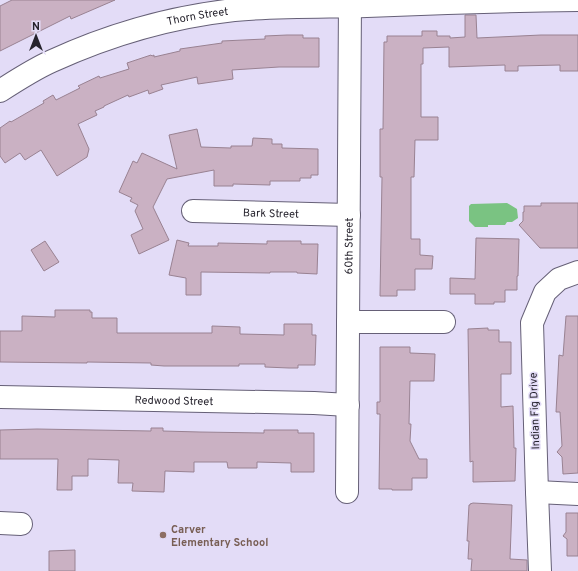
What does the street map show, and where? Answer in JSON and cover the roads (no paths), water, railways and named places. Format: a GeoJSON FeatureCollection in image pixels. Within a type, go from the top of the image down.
{"type":"FeatureCollection","features":[{"type":"Feature","properties":{"kind":"street","name":"Thorn Street"},"geometry":{"type":"LineString","coordinates":[[0,91],[51,61],[88,46],[125,32],[161,22],[202,14],[236,10],[350,3],[578,0]]}},
{"type":"Feature","properties":{"kind":"street","name":"60th Street"},"geometry":{"type":"LineString","coordinates":[[347,492],[350,3]]}},
{"type":"Feature","properties":{"kind":"street","name":"Bark Street"},"geometry":{"type":"LineString","coordinates":[[193,211],[349,215]]}},
{"type":"Feature","properties":{"kind":"street","name":"Indian Fig Drive"},"geometry":{"type":"LineString","coordinates":[[540,571],[536,492],[532,323],[545,292],[559,279],[578,272]]}},
{"type":"Feature","properties":{"kind":"street"},"geometry":{"type":"LineString","coordinates":[[348,322],[444,322]]}},
{"type":"Feature","properties":{"kind":"street","name":"Redwood Street"},"geometry":{"type":"LineString","coordinates":[[0,397],[314,403],[348,405]]}},
{"type":"Feature","properties":{"kind":"street"},"geometry":{"type":"LineString","coordinates":[[536,492],[578,494]]}},
{"type":"Feature","properties":{"kind":"street"},"geometry":{"type":"LineString","coordinates":[[0,523],[21,524]]}},
{"type":"Feature","properties":{"kind":"place","name":"Carver Elementary School"},"geometry":{"type":"Point","coordinates":[163,535]}}]}
